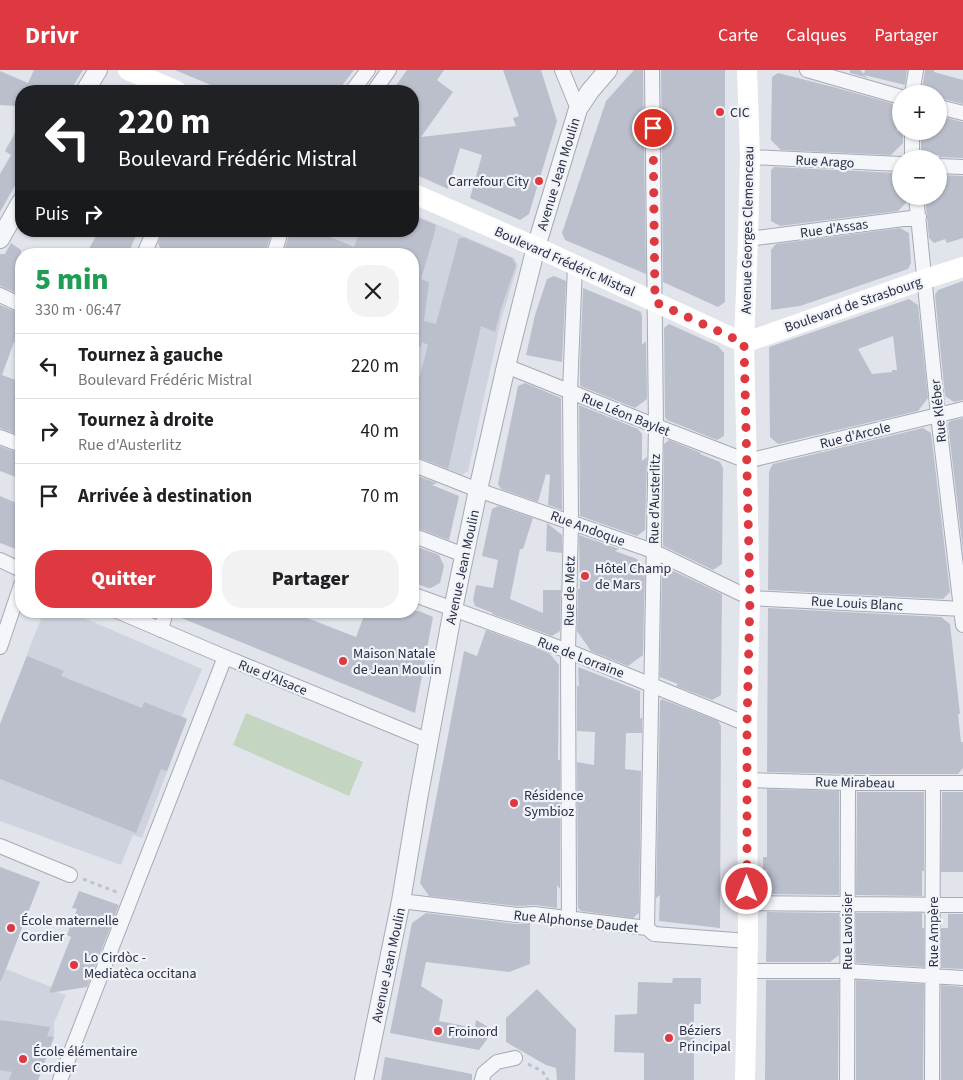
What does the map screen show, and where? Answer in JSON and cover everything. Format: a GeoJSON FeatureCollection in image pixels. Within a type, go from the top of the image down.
{"type":"FeatureCollection","features":[{"type":"Feature","properties":{"kind":"main road"},"geometry":{"type":"LineString","coordinates":[[128,70],[164,85]]}},
{"type":"Feature","properties":{"kind":"main road","name":"Avenue Georges Clemenceau"},"geometry":{"type":"LineString","coordinates":[[744,1080],[748,941],[747,724],[750,598],[744,343],[750,157],[747,70]]}},
{"type":"Feature","properties":{"kind":"main road","name":"Boulevard Frédéric Mistral"},"geometry":{"type":"LineString","coordinates":[[419,196],[536,247],[744,343]]}},
{"type":"Feature","properties":{"kind":"main road","name":"Boulevard de Strasbourg"},"geometry":{"type":"LineString","coordinates":[[744,343],[963,267]]}},
{"type":"Feature","properties":{"kind":"street"},"geometry":{"type":"LineString","coordinates":[[89,85],[98,70]]}},
{"type":"Feature","properties":{"kind":"street"},"geometry":{"type":"LineString","coordinates":[[357,85],[368,70]]}},
{"type":"Feature","properties":{"kind":"street"},"geometry":{"type":"LineString","coordinates":[[378,85],[389,70]]}},
{"type":"Feature","properties":{"kind":"street"},"geometry":{"type":"LineString","coordinates":[[562,70],[578,110]]}},
{"type":"Feature","properties":{"kind":"street","name":"Avenue Jean Moulin"},"geometry":{"type":"LineString","coordinates":[[364,1080],[401,901],[453,609],[506,366],[536,247],[578,110],[590,91],[608,70]]}},
{"type":"Feature","properties":{"kind":"street","name":"Rue d'Austerlitz"},"geometry":{"type":"LineString","coordinates":[[647,928],[656,426],[652,70]]}},
{"type":"Feature","properties":{"kind":"street"},"geometry":{"type":"LineString","coordinates":[[807,70],[845,75],[892,93]]}},
{"type":"Feature","properties":{"kind":"street"},"geometry":{"type":"LineString","coordinates":[[914,85],[916,70]]}},
{"type":"Feature","properties":{"kind":"street"},"geometry":{"type":"LineString","coordinates":[[947,109],[963,113]]}},
{"type":"Feature","properties":{"kind":"street","name":"Rue Arago"},"geometry":{"type":"LineString","coordinates":[[750,157],[892,164]]}},
{"type":"Feature","properties":{"kind":"street"},"geometry":{"type":"LineString","coordinates":[[947,166],[963,167]]}},
{"type":"Feature","properties":{"kind":"street","name":"Rue Kléber"},"geometry":{"type":"LineString","coordinates":[[917,205],[938,415],[963,625]]}},
{"type":"Feature","properties":{"kind":"street"},"geometry":{"type":"LineString","coordinates":[[0,239],[15,213]]}},
{"type":"Feature","properties":{"kind":"street","name":"Rue d'Assas"},"geometry":{"type":"LineString","coordinates":[[748,239],[919,217]]}},
{"type":"Feature","properties":{"kind":"street","name":"Rue de Metz"},"geometry":{"type":"LineString","coordinates":[[569,918],[568,651],[571,522],[570,391],[575,265]]}},
{"type":"Feature","properties":{"kind":"street"},"geometry":{"type":"LineString","coordinates":[[0,296],[15,302]]}},
{"type":"Feature","properties":{"kind":"street","name":"Rue Léon Baylet"},"geometry":{"type":"LineString","coordinates":[[506,366],[747,460]]}},
{"type":"Feature","properties":{"kind":"street","name":"Rue d'Arcole"},"geometry":{"type":"LineString","coordinates":[[747,460],[963,409]]}},
{"type":"Feature","properties":{"kind":"street"},"geometry":{"type":"LineString","coordinates":[[0,437],[15,443]]}},
{"type":"Feature","properties":{"kind":"street","name":"Rue Andoque"},"geometry":{"type":"LineString","coordinates":[[419,467],[478,490],[653,551],[750,598]]}},
{"type":"Feature","properties":{"kind":"street"},"geometry":{"type":"LineString","coordinates":[[419,538],[464,555]]}},
{"type":"Feature","properties":{"kind":"street"},"geometry":{"type":"LineString","coordinates":[[0,560],[15,567]]}},
{"type":"Feature","properties":{"kind":"street","name":"Rue de Lorraine"},"geometry":{"type":"LineString","coordinates":[[419,597],[568,651],[747,724]]}},
{"type":"Feature","properties":{"kind":"street","name":"Rue Louis Blanc"},"geometry":{"type":"LineString","coordinates":[[750,598],[962,608]]}},
{"type":"Feature","properties":{"kind":"street"},"geometry":{"type":"LineString","coordinates":[[0,647],[15,603]]}},
{"type":"Feature","properties":{"kind":"street","name":"Rue d'Alsace"},"geometry":{"type":"LineString","coordinates":[[133,618],[429,741]]}},
{"type":"Feature","properties":{"kind":"street"},"geometry":{"type":"LineString","coordinates":[[161,630],[164,618]]}},
{"type":"Feature","properties":{"kind":"street"},"geometry":{"type":"LineString","coordinates":[[60,1080],[225,657]]}},
{"type":"Feature","properties":{"kind":"street","name":"Rue Mirabeau"},"geometry":{"type":"LineString","coordinates":[[747,780],[848,783],[963,783]]}},
{"type":"Feature","properties":{"kind":"street","name":"Rue Lavoisier"},"geometry":{"type":"LineString","coordinates":[[847,1080],[848,783]]}},
{"type":"Feature","properties":{"kind":"street","name":"Rue Ampère"},"geometry":{"type":"LineString","coordinates":[[932,1080],[933,784]]}},
{"type":"Feature","properties":{"kind":"street"},"geometry":{"type":"LineString","coordinates":[[0,846],[70,875]]}},
{"type":"Feature","properties":{"kind":"street","name":"Rue Alphonse Daudet"},"geometry":{"type":"LineString","coordinates":[[401,901],[517,915],[534,914],[647,928],[654,934],[748,941]]}},
{"type":"Feature","properties":{"kind":"street"},"geometry":{"type":"LineString","coordinates":[[748,903],[963,904]]}},
{"type":"Feature","properties":{"kind":"street"},"geometry":{"type":"LineString","coordinates":[[747,971],[847,971],[963,978]]}},
{"type":"Feature","properties":{"kind":"street"},"geometry":{"type":"LineString","coordinates":[[482,1080],[484,1073],[497,1062],[515,1058]]}},
{"type":"Feature","properties":{"kind":"path"},"geometry":{"type":"LineString","coordinates":[[70,875],[131,898]]}},
{"type":"Feature","properties":{"kind":"path"},"geometry":{"type":"LineString","coordinates":[[515,1058],[542,1071],[548,1080]]}},
{"type":"Feature","properties":{"kind":"shaded area"},"geometry":{"type":"Polygon","coordinates":[[[419,217],[514,258],[518,265],[501,320],[468,471],[462,475],[419,457],[419,248],[288,248],[291,237],[419,237],[419,217]]]}},
{"type":"Feature","properties":{"kind":"shaded area"},"geometry":{"type":"Polygon","coordinates":[[[41,618],[84,618],[202,669],[182,716],[187,719],[142,838],[133,835],[121,865],[0,821],[0,724],[41,618]]]}},
{"type":"Feature","properties":{"kind":"shaded area","name":"École maternelle Cordier"},"geometry":{"type":"Polygon","coordinates":[[[0,867],[40,882],[6,969],[66,995],[54,1023],[54,1037],[38,1080],[0,1080],[0,867]]]}},
{"type":"Feature","properties":{"kind":"green space"},"geometry":{"type":"Polygon","coordinates":[[[246,713],[363,762],[349,796],[233,745],[246,713]]]}},
{"type":"Feature","properties":{"kind":"building"},"geometry":{"type":"Polygon","coordinates":[[[34,70],[83,70],[74,85],[15,85],[15,106],[0,105],[0,71],[28,83],[34,70]]]}},
{"type":"Feature","properties":{"kind":"building"},"geometry":{"type":"Polygon","coordinates":[[[175,70],[354,70],[343,85],[211,85],[175,70]]]}},
{"type":"Feature","properties":{"kind":"building"},"geometry":{"type":"Polygon","coordinates":[[[407,70],[444,70],[437,80],[453,92],[421,137],[516,126],[513,118],[519,116],[503,70],[541,70],[557,121],[529,214],[520,220],[470,198],[482,155],[460,148],[448,189],[419,176],[419,85],[396,85],[407,70]]]}},
{"type":"Feature","properties":{"kind":"building"},"geometry":{"type":"Polygon","coordinates":[[[634,70],[643,70],[646,274],[565,240],[562,233],[606,101],[634,70]]]}},
{"type":"Feature","properties":{"kind":"building"},"geometry":{"type":"Polygon","coordinates":[[[661,70],[725,70],[725,302],[718,307],[663,282],[661,70]]]}},
{"type":"Feature","properties":{"kind":"building"},"geometry":{"type":"Polygon","coordinates":[[[850,70],[860,70],[864,74],[865,70],[907,70],[905,85],[850,73],[850,70]]]}},
{"type":"Feature","properties":{"kind":"building"},"geometry":{"type":"Polygon","coordinates":[[[925,70],[934,70],[934,72],[963,80],[963,104],[947,100],[947,85],[923,85],[925,70]]]}},
{"type":"Feature","properties":{"kind":"building"},"geometry":{"type":"Polygon","coordinates":[[[778,73],[891,103],[892,140],[903,140],[903,143],[896,150],[892,150],[891,155],[781,150],[771,140],[772,77],[778,73]]]}},
{"type":"Feature","properties":{"kind":"building"},"geometry":{"type":"Polygon","coordinates":[[[947,118],[963,122],[963,158],[947,157],[947,150],[921,150],[921,140],[947,140],[947,118]]]}},
{"type":"Feature","properties":{"kind":"building"},"geometry":{"type":"Polygon","coordinates":[[[15,133],[15,186],[0,212],[0,174],[11,155],[5,151],[15,133]]]}},
{"type":"Feature","properties":{"kind":"building"},"geometry":{"type":"Polygon","coordinates":[[[774,167],[892,173],[892,205],[904,205],[898,211],[780,226],[771,221],[771,170],[774,167]]]}},
{"type":"Feature","properties":{"kind":"building"},"geometry":{"type":"Polygon","coordinates":[[[947,175],[963,176],[963,238],[947,243],[945,239],[934,243],[929,238],[926,205],[947,205],[947,175]]]}},
{"type":"Feature","properties":{"kind":"building"},"geometry":{"type":"Polygon","coordinates":[[[419,218],[436,225],[421,279],[429,282],[424,321],[436,324],[459,238],[465,238],[512,258],[516,265],[495,332],[481,326],[448,469],[419,458],[419,379],[428,345],[422,342],[421,347],[419,347],[419,248],[285,248],[288,237],[330,237],[354,247],[358,237],[419,237],[419,218]]]}},
{"type":"Feature","properties":{"kind":"building"},"geometry":{"type":"Polygon","coordinates":[[[900,228],[909,233],[911,263],[908,269],[800,306],[771,310],[771,250],[776,244],[900,228]]]}},
{"type":"Feature","properties":{"kind":"building"},"geometry":{"type":"Polygon","coordinates":[[[96,237],[135,237],[131,248],[89,248],[96,237]]]}},
{"type":"Feature","properties":{"kind":"building"},"geometry":{"type":"Polygon","coordinates":[[[160,237],[270,237],[267,248],[160,248],[158,243],[160,237]]]}},
{"type":"Feature","properties":{"kind":"building"},"geometry":{"type":"Polygon","coordinates":[[[11,243],[18,248],[15,248],[15,292],[0,286],[0,254],[5,254],[11,243]]]}},
{"type":"Feature","properties":{"kind":"building"},"geometry":{"type":"Polygon","coordinates":[[[554,276],[566,281],[562,362],[526,355],[535,315],[547,279],[554,276]]]}},
{"type":"Feature","properties":{"kind":"building"},"geometry":{"type":"Polygon","coordinates":[[[963,281],[963,400],[954,402],[945,396],[935,295],[938,290],[963,281]]]}},
{"type":"Feature","properties":{"kind":"building"},"geometry":{"type":"Polygon","coordinates":[[[583,288],[641,312],[642,345],[646,341],[647,399],[635,408],[580,386],[583,288]]]}},
{"type":"Feature","properties":{"kind":"building"},"geometry":{"type":"Polygon","coordinates":[[[909,299],[918,305],[928,398],[918,411],[778,444],[770,437],[769,347],[909,299]],[[893,336],[858,349],[872,374],[897,370],[893,336]]]}},
{"type":"Feature","properties":{"kind":"building"},"geometry":{"type":"Polygon","coordinates":[[[0,305],[15,311],[15,342],[2,375],[15,380],[15,434],[0,428],[0,305]]]}},
{"type":"Feature","properties":{"kind":"building"},"geometry":{"type":"Polygon","coordinates":[[[669,324],[718,346],[724,353],[724,436],[717,440],[667,420],[665,417],[664,328],[669,324]]]}},
{"type":"Feature","properties":{"kind":"building"},"geometry":{"type":"Polygon","coordinates":[[[525,383],[561,398],[562,510],[548,505],[550,475],[546,474],[538,502],[501,489],[498,484],[518,386],[525,383]]]}},
{"type":"Feature","properties":{"kind":"building"},"geometry":{"type":"Polygon","coordinates":[[[579,405],[638,429],[642,434],[642,461],[647,457],[645,530],[637,536],[580,516],[579,405]]]}},
{"type":"Feature","properties":{"kind":"building"},"geometry":{"type":"Polygon","coordinates":[[[963,418],[963,551],[948,424],[950,421],[963,418]]]}},
{"type":"Feature","properties":{"kind":"building"},"geometry":{"type":"Polygon","coordinates":[[[923,428],[931,433],[950,592],[943,599],[768,590],[769,473],[773,464],[923,428]]]}},
{"type":"Feature","properties":{"kind":"building"},"geometry":{"type":"Polygon","coordinates":[[[669,440],[720,462],[723,468],[722,564],[713,570],[663,546],[664,444],[669,440]]]}},
{"type":"Feature","properties":{"kind":"building"},"geometry":{"type":"Polygon","coordinates":[[[0,446],[15,452],[15,477],[0,471],[0,446]]]}},
{"type":"Feature","properties":{"kind":"building"},"geometry":{"type":"Polygon","coordinates":[[[419,477],[437,483],[432,485],[459,496],[449,540],[419,529],[419,477]]]}},
{"type":"Feature","properties":{"kind":"building"},"geometry":{"type":"Polygon","coordinates":[[[0,496],[15,502],[15,549],[0,543],[0,496]]]}},
{"type":"Feature","properties":{"kind":"building"},"geometry":{"type":"Polygon","coordinates":[[[498,506],[533,518],[523,549],[520,549],[510,599],[543,613],[543,590],[561,590],[560,631],[552,636],[475,606],[473,600],[476,585],[493,588],[498,560],[482,556],[492,509],[498,506]]]}},
{"type":"Feature","properties":{"kind":"building"},"geometry":{"type":"Polygon","coordinates":[[[547,523],[562,535],[562,553],[546,551],[547,523]]]}},
{"type":"Feature","properties":{"kind":"building"},"geometry":{"type":"Polygon","coordinates":[[[579,535],[619,549],[615,551],[637,559],[645,569],[643,655],[628,666],[591,651],[577,631],[578,589],[580,589],[579,535]]]}},
{"type":"Feature","properties":{"kind":"building"},"geometry":{"type":"Polygon","coordinates":[[[419,548],[439,555],[444,566],[440,583],[428,588],[419,585],[419,548]]]}},
{"type":"Feature","properties":{"kind":"building"},"geometry":{"type":"Polygon","coordinates":[[[665,567],[722,594],[721,695],[712,700],[676,686],[678,684],[660,677],[662,569],[665,567]]]}},
{"type":"Feature","properties":{"kind":"building"},"geometry":{"type":"Polygon","coordinates":[[[768,608],[941,617],[950,624],[960,714],[958,714],[961,742],[963,742],[963,768],[958,774],[767,772],[768,608]]]}},
{"type":"Feature","properties":{"kind":"building"},"geometry":{"type":"Polygon","coordinates":[[[419,611],[433,617],[415,713],[181,618],[307,618],[356,637],[363,618],[419,618],[419,611]]]}},
{"type":"Feature","properties":{"kind":"building"},"geometry":{"type":"Polygon","coordinates":[[[486,630],[549,653],[559,665],[560,889],[557,885],[557,908],[535,905],[517,906],[429,896],[420,883],[464,651],[477,656],[486,630]]]}},
{"type":"Feature","properties":{"kind":"building"},"geometry":{"type":"Polygon","coordinates":[[[27,656],[64,671],[61,676],[142,708],[144,702],[187,719],[167,771],[161,769],[136,833],[0,779],[0,724],[27,656]]]}},
{"type":"Feature","properties":{"kind":"building"},"geometry":{"type":"Polygon","coordinates":[[[578,667],[640,691],[642,733],[626,733],[625,769],[641,771],[639,913],[633,918],[581,911],[578,908],[577,762],[594,765],[595,732],[577,731],[578,667]]]}},
{"type":"Feature","properties":{"kind":"building"},"geometry":{"type":"Polygon","coordinates":[[[662,699],[718,721],[721,726],[720,928],[659,921],[660,895],[656,898],[660,701],[662,699]]]}},
{"type":"Feature","properties":{"kind":"building"},"geometry":{"type":"Polygon","coordinates":[[[767,789],[839,791],[839,895],[767,894],[767,870],[763,870],[763,857],[767,857],[767,789]]]}},
{"type":"Feature","properties":{"kind":"building"},"geometry":{"type":"Polygon","coordinates":[[[857,792],[924,792],[924,871],[922,871],[922,896],[856,895],[857,792]]]}},
{"type":"Feature","properties":{"kind":"building"},"geometry":{"type":"Polygon","coordinates":[[[942,792],[963,792],[963,872],[941,872],[942,792]]]}},
{"type":"Feature","properties":{"kind":"building"},"geometry":{"type":"Polygon","coordinates":[[[0,867],[40,882],[1,981],[0,981],[0,867]]]}},
{"type":"Feature","properties":{"kind":"building","name":"Lo Cirdòc - Mediatèca occitana"},"geometry":{"type":"Polygon","coordinates":[[[79,891],[119,905],[87,987],[49,993],[71,937],[67,935],[77,909],[72,908],[79,891]]]}},
{"type":"Feature","properties":{"kind":"building"},"geometry":{"type":"Polygon","coordinates":[[[767,912],[839,913],[839,955],[830,962],[766,962],[767,912]]]}},
{"type":"Feature","properties":{"kind":"building"},"geometry":{"type":"Polygon","coordinates":[[[426,913],[516,924],[530,923],[530,964],[509,972],[426,962],[421,986],[443,1000],[439,1021],[475,1028],[476,1020],[494,1030],[479,1050],[390,1033],[412,923],[426,913]]]}},
{"type":"Feature","properties":{"kind":"building"},"geometry":{"type":"Polygon","coordinates":[[[856,913],[922,913],[924,967],[857,963],[856,913]]]}},
{"type":"Feature","properties":{"kind":"building"},"geometry":{"type":"Polygon","coordinates":[[[948,914],[963,914],[963,969],[941,968],[941,928],[948,928],[948,914]]]}},
{"type":"Feature","properties":{"kind":"building","name":"Béziers Principal"},"geometry":{"type":"Polygon","coordinates":[[[673,978],[701,978],[701,1004],[694,1004],[694,1080],[644,1080],[644,1053],[614,1052],[615,1015],[637,1014],[638,982],[672,983],[673,978]]]}},
{"type":"Feature","properties":{"kind":"building"},"geometry":{"type":"Polygon","coordinates":[[[766,980],[839,980],[838,1080],[765,1080],[766,980]]]}},
{"type":"Feature","properties":{"kind":"building"},"geometry":{"type":"Polygon","coordinates":[[[856,980],[924,984],[923,1080],[856,1080],[856,980]]]}},
{"type":"Feature","properties":{"kind":"building"},"geometry":{"type":"Polygon","coordinates":[[[941,985],[963,987],[963,1080],[941,1080],[941,985]]]}},
{"type":"Feature","properties":{"kind":"building"},"geometry":{"type":"Polygon","coordinates":[[[537,989],[576,1029],[575,1080],[557,1080],[556,1068],[546,1065],[506,1042],[506,1018],[537,989]]]}},
{"type":"Feature","properties":{"kind":"building","name":"École élémentaire Cordier"},"geometry":{"type":"Polygon","coordinates":[[[0,1020],[50,1027],[47,1036],[54,1037],[38,1080],[9,1080],[12,1072],[0,1070],[0,1020]]]}},
{"type":"Feature","properties":{"kind":"building"},"geometry":{"type":"Polygon","coordinates":[[[385,1057],[472,1074],[472,1080],[381,1080],[385,1057]]]}},
{"type":"Feature","properties":{"kind":"place","name":"CIC"},"geometry":{"type":"Point","coordinates":[720,112]}},
{"type":"Feature","properties":{"kind":"place","name":"Carrefour City"},"geometry":{"type":"Point","coordinates":[539,181]}},
{"type":"Feature","properties":{"kind":"place","name":"Hôtel Champ de Mars"},"geometry":{"type":"Point","coordinates":[585,576]}},
{"type":"Feature","properties":{"kind":"place","name":"Maison Natale de Jean Moulin"},"geometry":{"type":"Point","coordinates":[343,661]}},
{"type":"Feature","properties":{"kind":"place","name":"Résidence Symbioz"},"geometry":{"type":"Point","coordinates":[514,803]}},
{"type":"Feature","properties":{"kind":"place","name":"École maternelle Cordier"},"geometry":{"type":"Point","coordinates":[11,928]}},
{"type":"Feature","properties":{"kind":"place","name":"Lo Cirdòc - Mediatèca occitana"},"geometry":{"type":"Point","coordinates":[74,965]}},
{"type":"Feature","properties":{"kind":"place","name":"Froinord"},"geometry":{"type":"Point","coordinates":[438,1031]}},
{"type":"Feature","properties":{"kind":"place","name":"Béziers Principal"},"geometry":{"type":"Point","coordinates":[669,1038]}},
{"type":"Feature","properties":{"kind":"place","name":"École élémentaire Cordier"},"geometry":{"type":"Point","coordinates":[23,1059]}},
{"type":"Feature","properties":{"kind":"route"},"geometry":{"type":"LineString","coordinates":[[653,128],[655,302],[744,343],[750,598],[747,724],[747,889]]}}]}
